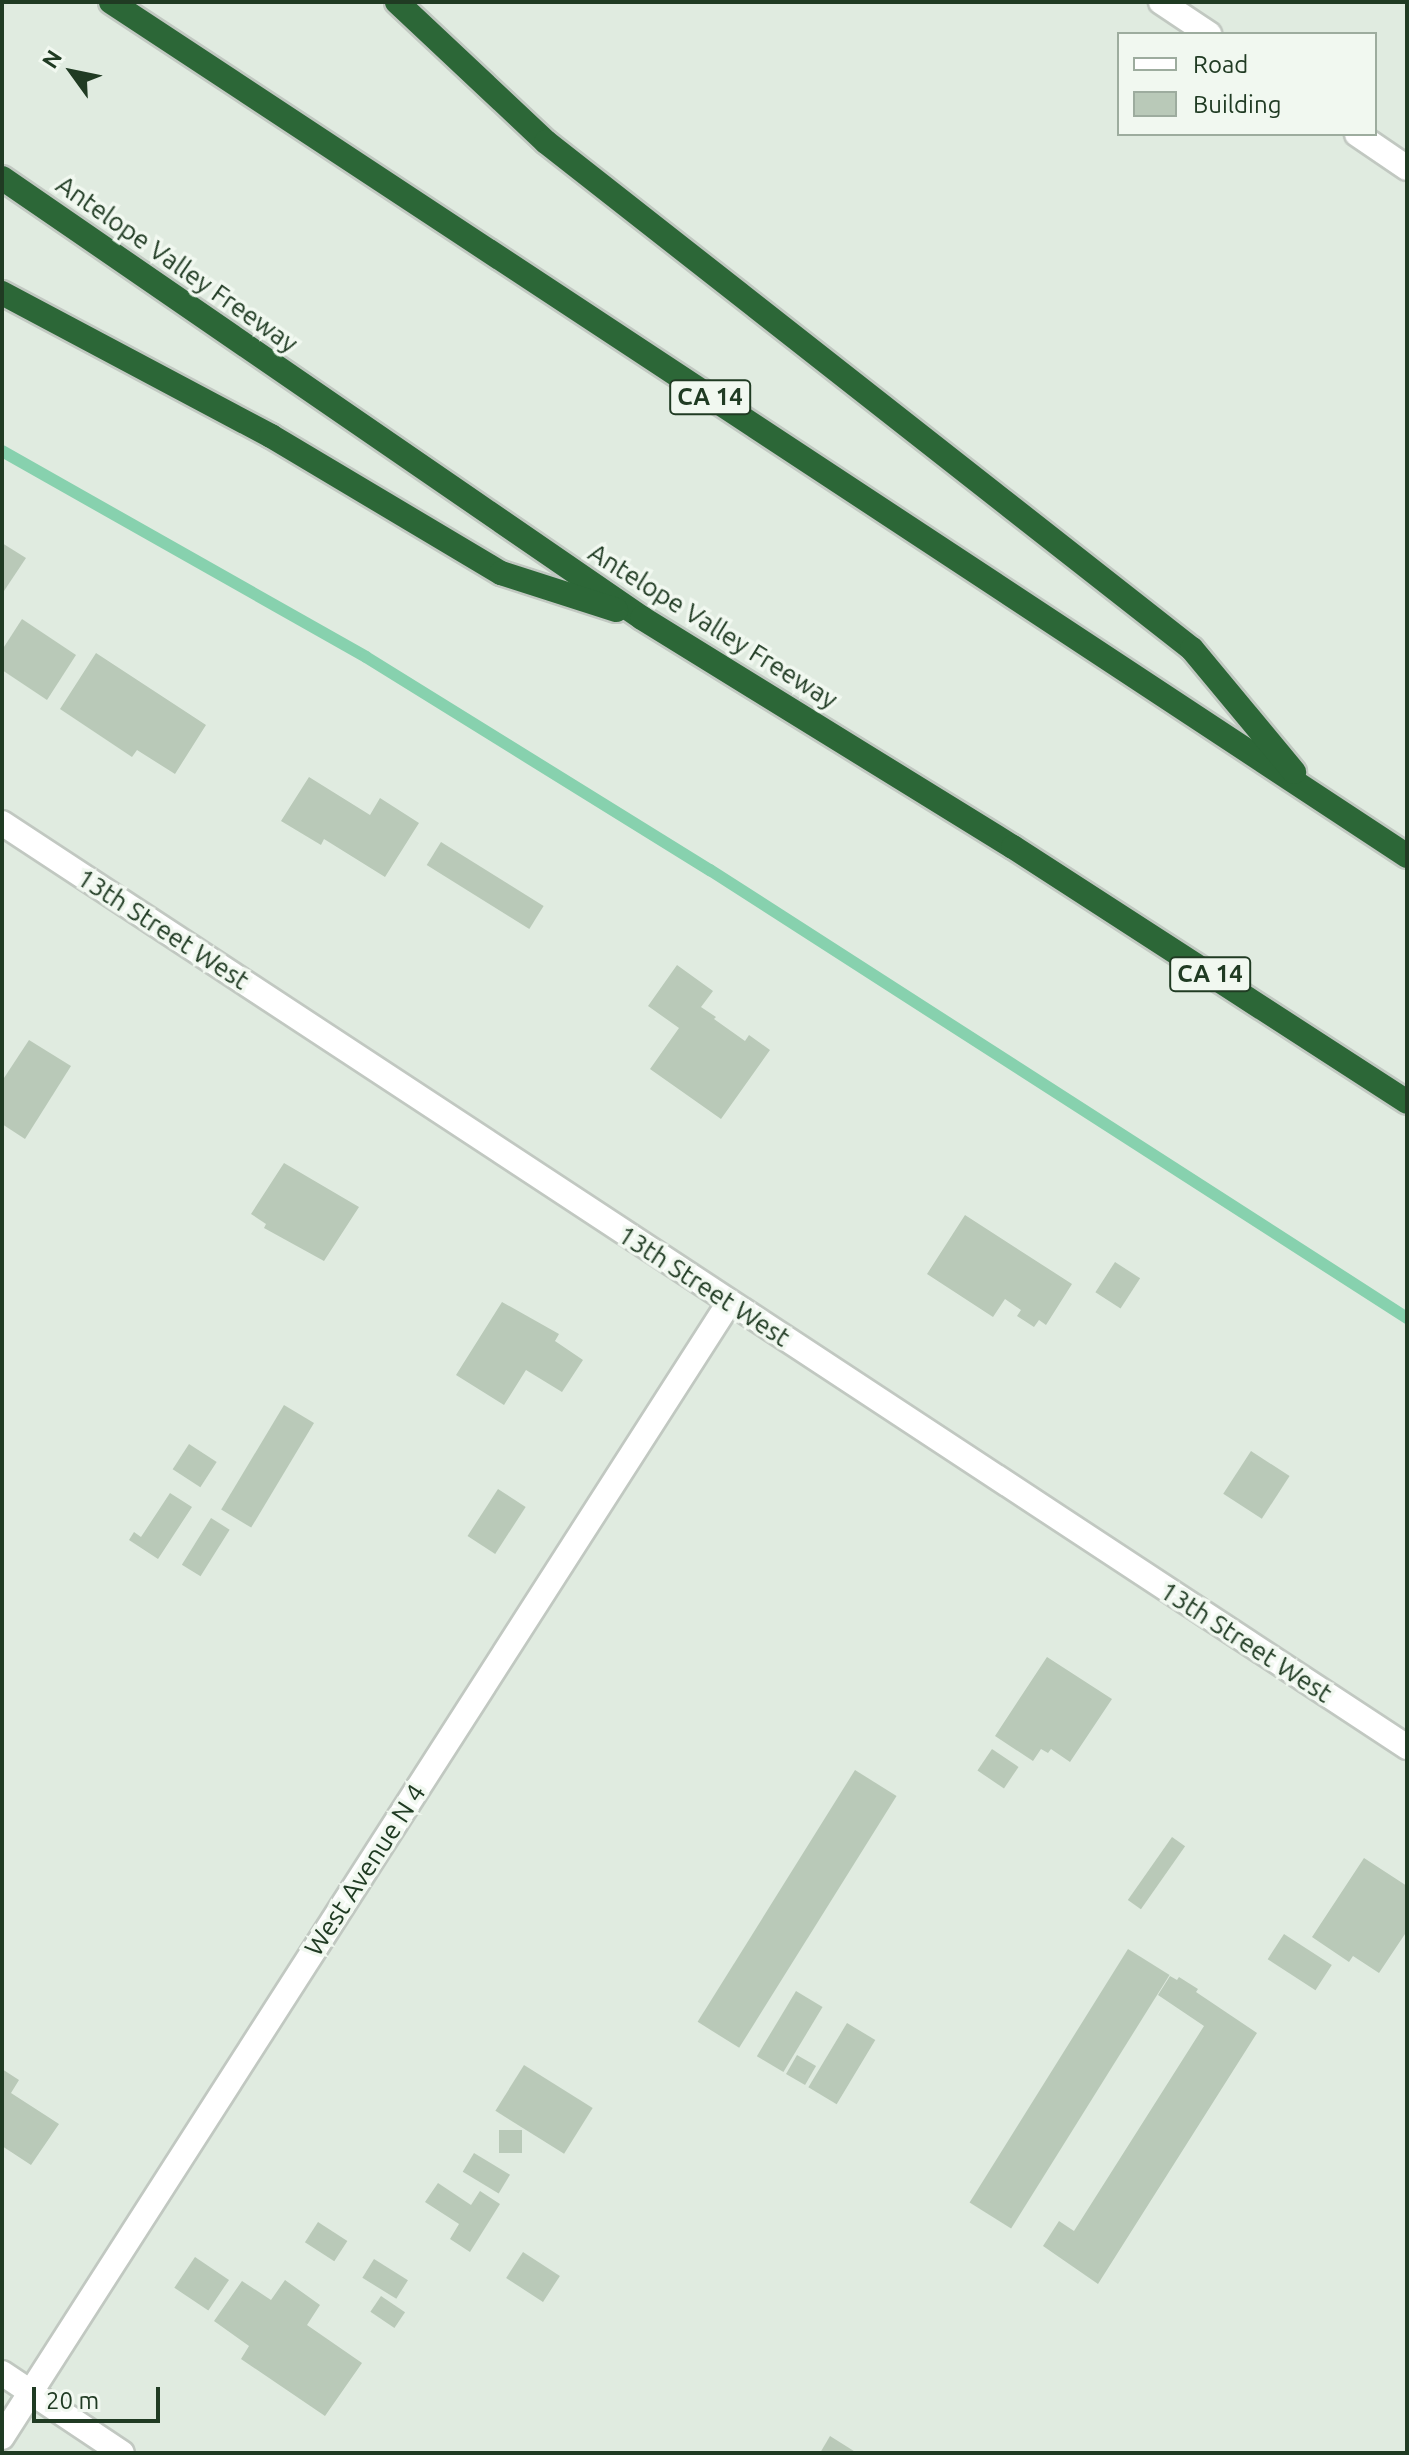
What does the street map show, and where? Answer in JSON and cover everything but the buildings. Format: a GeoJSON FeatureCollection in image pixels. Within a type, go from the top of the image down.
{"type":"FeatureCollection","features":[{"type":"Feature","properties":{"kind":"highway","name":"CA 14"},"geometry":{"type":"LineString","coordinates":[[111,2],[1407,856]]}},
{"type":"Feature","properties":{"kind":"highway"},"geometry":{"type":"LineString","coordinates":[[397,2],[546,142],[1192,649],[1309,791]]}},
{"type":"Feature","properties":{"kind":"highway","name":"Antelope Valley Freeway"},"geometry":{"type":"LineString","coordinates":[[2,178],[642,618],[1013,847],[1407,1102]]}},
{"type":"Feature","properties":{"kind":"highway"},"geometry":{"type":"LineString","coordinates":[[2,293],[271,436],[501,573],[642,618]]}},
{"type":"Feature","properties":{"kind":"street"},"geometry":{"type":"LineString","coordinates":[[1161,2],[1206,32]]}},
{"type":"Feature","properties":{"kind":"street"},"geometry":{"type":"LineString","coordinates":[[1360,136],[1407,168]]}},
{"type":"Feature","properties":{"kind":"street","name":"13th Street West"},"geometry":{"type":"LineString","coordinates":[[2,823],[1407,1747]]}},
{"type":"Feature","properties":{"kind":"street","name":"West Avenue N 4"},"geometry":{"type":"LineString","coordinates":[[2,2437],[729,1303]]}},
{"type":"Feature","properties":{"kind":"street"},"geometry":{"type":"LineString","coordinates":[[2,2373],[122,2453]]}},
{"type":"Feature","properties":{"kind":"waterway"},"geometry":{"type":"LineString","coordinates":[[2,451],[366,657],[710,870],[1407,1318]]}}]}
